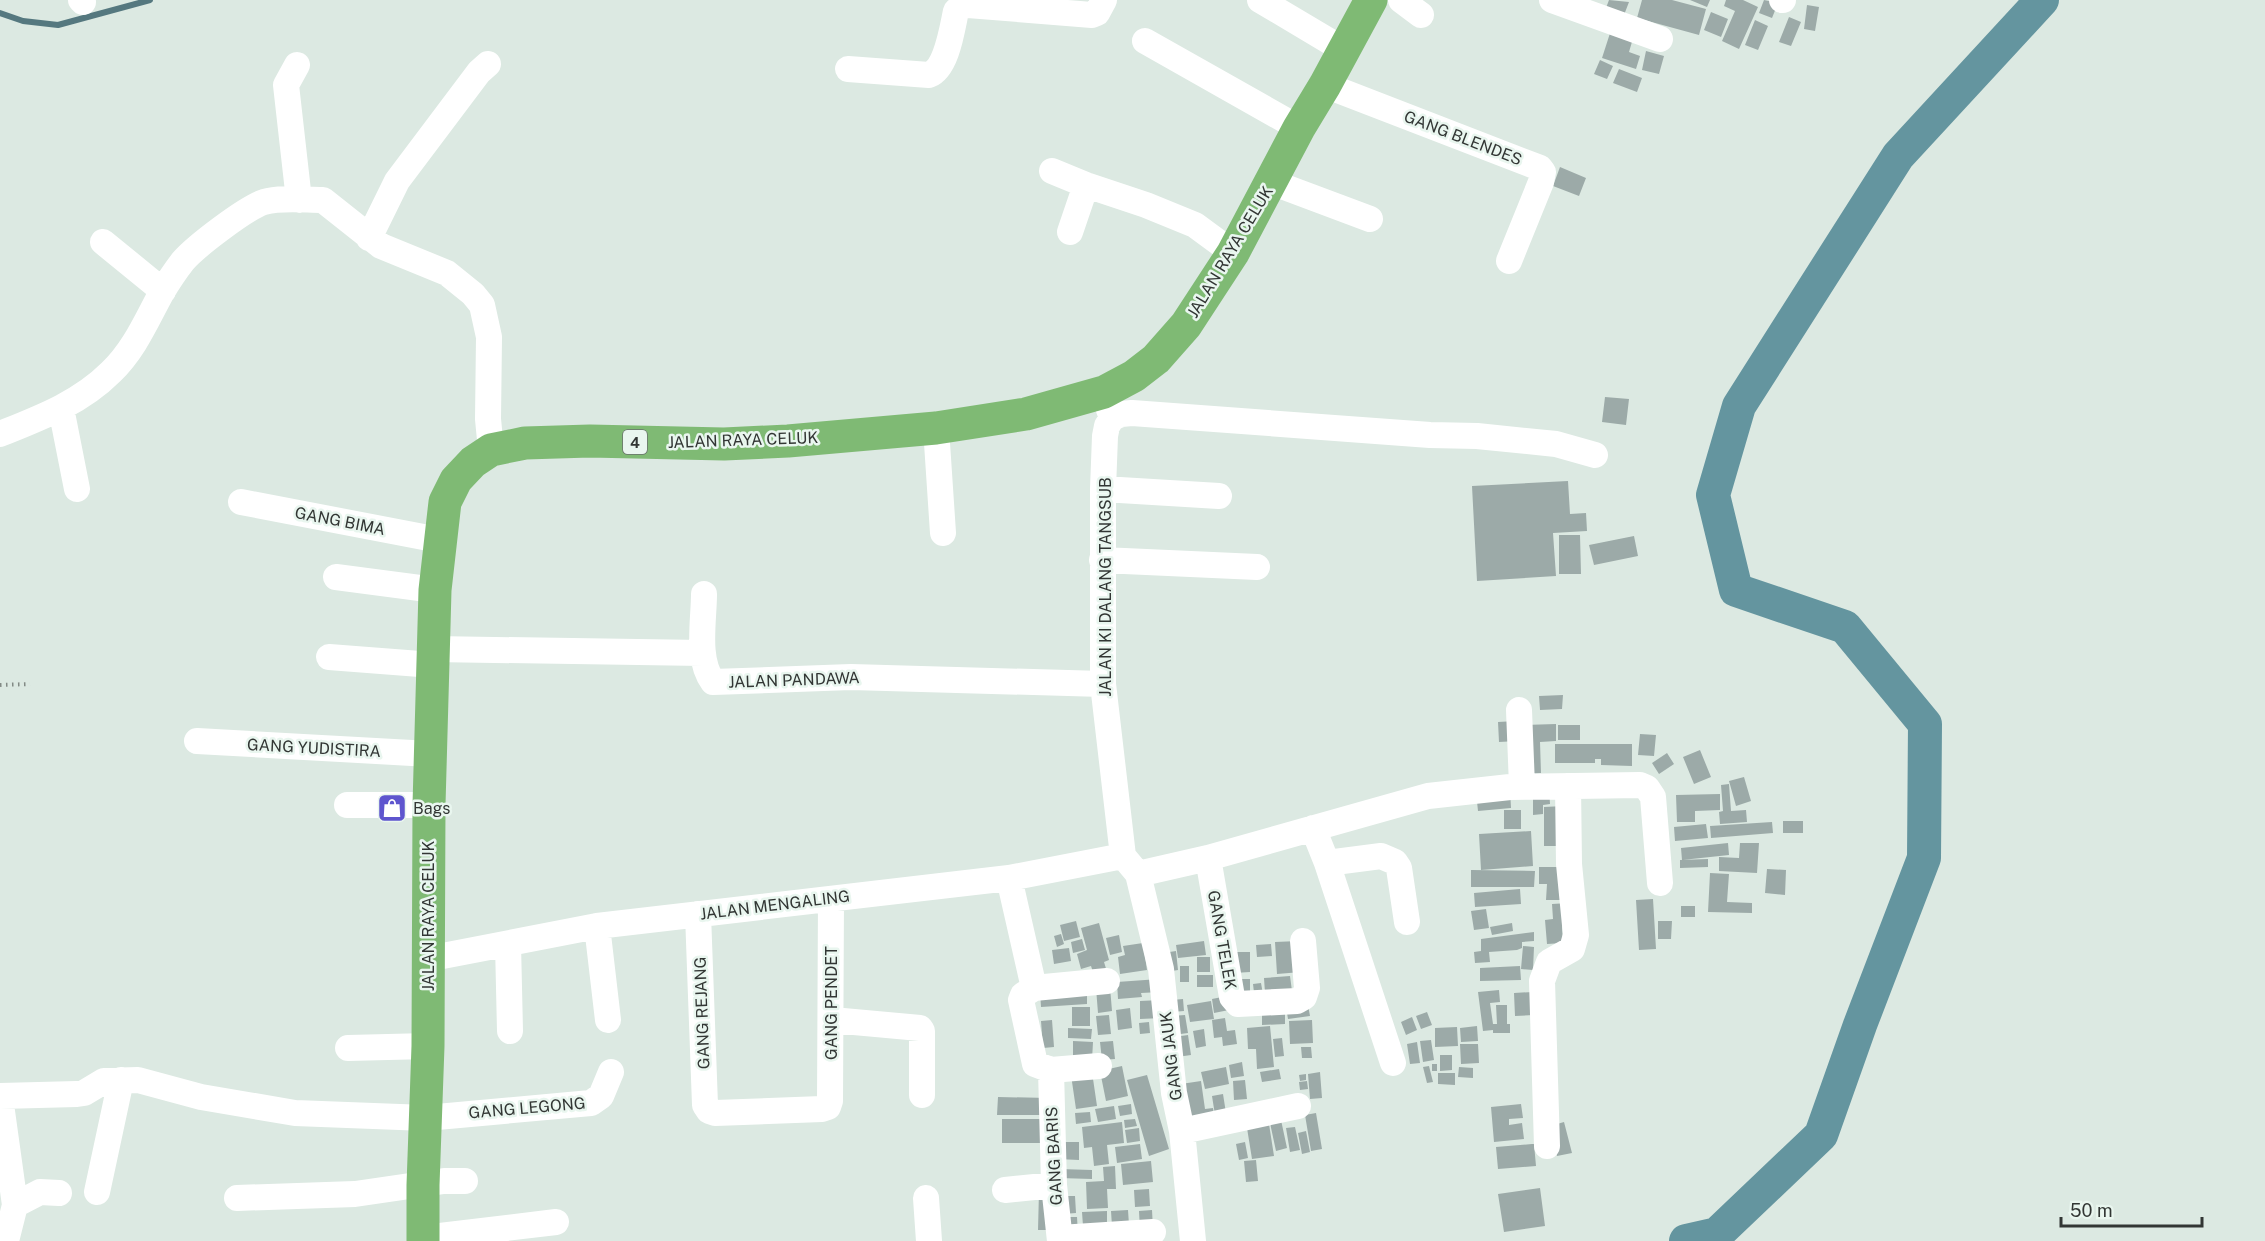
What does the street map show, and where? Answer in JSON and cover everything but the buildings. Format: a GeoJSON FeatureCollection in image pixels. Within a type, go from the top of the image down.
{"type":"FeatureCollection","features":[{"type":"Feature","properties":{"kind":"highway","name":"JALAN RAYA CELUK"},"geometry":{"type":"LineString","coordinates":[[423,1239],[428,1046],[421,805],[430,754],[435,590],[440,540],[445,502],[456,480],[473,462],[492,450],[525,443],[590,441],[724,444],[788,441],[936,428],[1026,414],[1108,405],[1186,325],[1233,253],[1299,128],[1371,0]]}},
{"type":"Feature","properties":{"kind":"street"},"geometry":{"type":"LineString","coordinates":[[848,69],[929,75],[936,72],[942,65],[956,11],[962,6],[1092,15],[1097,13],[1104,0]]}},
{"type":"Feature","properties":{"kind":"street"},"geometry":{"type":"LineString","coordinates":[[1260,0],[1344,50]]}},
{"type":"Feature","properties":{"kind":"street"},"geometry":{"type":"LineString","coordinates":[[1552,0],[1660,39]]}},
{"type":"Feature","properties":{"kind":"street"},"geometry":{"type":"LineString","coordinates":[[1145,41],[1299,128]]}},
{"type":"Feature","properties":{"kind":"street"},"geometry":{"type":"LineString","coordinates":[[369,238],[397,181],[479,72],[488,64]]}},
{"type":"Feature","properties":{"kind":"street"},"geometry":{"type":"LineString","coordinates":[[297,65],[286,85],[298,200]]}},
{"type":"Feature","properties":{"kind":"street","name":"GANG BLENDES"},"geometry":{"type":"LineString","coordinates":[[1325,85],[1540,168],[1543,172],[1541,182],[1509,261]]}},
{"type":"Feature","properties":{"kind":"street"},"geometry":{"type":"LineString","coordinates":[[1052,171],[1195,225],[1233,253]]}},
{"type":"Feature","properties":{"kind":"street"},"geometry":{"type":"LineString","coordinates":[[1271,182],[1370,219]]}},
{"type":"Feature","properties":{"kind":"street"},"geometry":{"type":"LineString","coordinates":[[1070,232],[1086,185]]}},
{"type":"Feature","properties":{"kind":"street"},"geometry":{"type":"LineString","coordinates":[[0,434],[61,408],[86,393],[112,371],[146,325],[163,291],[184,261],[243,212],[265,202],[323,200],[381,246],[447,273],[473,294],[482,305],[489,337],[488,419],[492,450]]}},
{"type":"Feature","properties":{"kind":"street"},"geometry":{"type":"LineString","coordinates":[[103,243],[163,291]]}},
{"type":"Feature","properties":{"kind":"street"},"geometry":{"type":"LineString","coordinates":[[1108,405],[1121,414],[1430,435],[1477,436],[1556,444],[1595,455]]}},
{"type":"Feature","properties":{"kind":"street","name":"JALAN KI DALANG TANGSUB"},"geometry":{"type":"LineString","coordinates":[[1108,405],[1103,489],[1103,684],[1130,865]]}},
{"type":"Feature","properties":{"kind":"street"},"geometry":{"type":"LineString","coordinates":[[61,408],[77,489]]}},
{"type":"Feature","properties":{"kind":"street"},"geometry":{"type":"LineString","coordinates":[[936,428],[943,532]]}},
{"type":"Feature","properties":{"kind":"street"},"geometry":{"type":"LineString","coordinates":[[1103,489],[1220,496]]}},
{"type":"Feature","properties":{"kind":"street","name":"GANG BIMA"},"geometry":{"type":"LineString","coordinates":[[241,502],[440,540]]}},
{"type":"Feature","properties":{"kind":"street"},"geometry":{"type":"LineString","coordinates":[[1102,560],[1257,567]]}},
{"type":"Feature","properties":{"kind":"street"},"geometry":{"type":"LineString","coordinates":[[336,577],[435,590]]}},
{"type":"Feature","properties":{"kind":"street"},"geometry":{"type":"LineString","coordinates":[[329,657],[703,653],[705,594]]}},
{"type":"Feature","properties":{"kind":"street","name":"JALAN PANDAWA"},"geometry":{"type":"LineString","coordinates":[[703,653],[707,673],[716,683],[851,677],[1103,684]]}},
{"type":"Feature","properties":{"kind":"street"},"geometry":{"type":"LineString","coordinates":[[1519,710],[1522,786]]}},
{"type":"Feature","properties":{"kind":"street","name":"GANG YUDISTIRA"},"geometry":{"type":"LineString","coordinates":[[197,741],[430,754]]}},
{"type":"Feature","properties":{"kind":"street","name":"JALAN MENGALING"},"geometry":{"type":"LineString","coordinates":[[427,959],[597,926],[1009,878],[1208,858],[1428,796],[1522,786],[1640,785],[1647,788],[1653,797],[1654,804],[1660,883]]}},
{"type":"Feature","properties":{"kind":"street"},"geometry":{"type":"LineString","coordinates":[[1547,1146],[1542,981],[1549,962],[1572,949],[1575,936],[1569,864],[1568,786]]}},
{"type":"Feature","properties":{"kind":"street"},"geometry":{"type":"LineString","coordinates":[[347,805],[421,805]]}},
{"type":"Feature","properties":{"kind":"street"},"geometry":{"type":"LineString","coordinates":[[1313,828],[1393,1063]]}},
{"type":"Feature","properties":{"kind":"street"},"geometry":{"type":"LineString","coordinates":[[1327,864],[1381,856],[1395,862],[1399,868],[1407,922]]}},
{"type":"Feature","properties":{"kind":"street","name":"GANG TELEK"},"geometry":{"type":"LineString","coordinates":[[1208,858],[1232,997],[1238,1004],[1297,1001],[1304,997],[1307,988],[1302,941]]}},
{"type":"Feature","properties":{"kind":"street","name":"GANG JAUK"},"geometry":{"type":"LineString","coordinates":[[1130,865],[1161,969],[1174,1094],[1182,1131],[1192,1241]]}},
{"type":"Feature","properties":{"kind":"street"},"geometry":{"type":"LineString","coordinates":[[1009,878],[1034,988]]}},
{"type":"Feature","properties":{"kind":"street","name":"GANG PENDET"},"geometry":{"type":"LineString","coordinates":[[828,1107],[832,1020],[831,899]]}},
{"type":"Feature","properties":{"kind":"street","name":"GANG REJANG"},"geometry":{"type":"LineString","coordinates":[[698,914],[705,1105],[709,1111],[715,1113],[828,1107]]}},
{"type":"Feature","properties":{"kind":"street"},"geometry":{"type":"LineString","coordinates":[[597,926],[608,1020]]}},
{"type":"Feature","properties":{"kind":"street"},"geometry":{"type":"LineString","coordinates":[[508,944],[510,1031]]}},
{"type":"Feature","properties":{"kind":"street"},"geometry":{"type":"LineString","coordinates":[[1099,1066],[1051,1070],[1040,1067],[1033,1060],[1020,1004],[1023,995],[1034,988],[1107,981]]}},
{"type":"Feature","properties":{"kind":"street"},"geometry":{"type":"LineString","coordinates":[[832,1020],[920,1028],[922,1031],[922,1095]]}},
{"type":"Feature","properties":{"kind":"street"},"geometry":{"type":"LineString","coordinates":[[348,1048],[428,1046]]}},
{"type":"Feature","properties":{"kind":"street","name":"GANG BARIS"},"geometry":{"type":"LineString","coordinates":[[1051,1070],[1054,1185],[1060,1240]]}},
{"type":"Feature","properties":{"kind":"street","name":"GANG LEGONG"},"geometry":{"type":"LineString","coordinates":[[113,1080],[152,1083],[208,1098],[295,1113],[426,1118],[591,1103],[601,1096],[611,1072]]}},
{"type":"Feature","properties":{"kind":"street"},"geometry":{"type":"LineString","coordinates":[[6,1241],[15,1205],[0,1096],[77,1094],[113,1080]]}},
{"type":"Feature","properties":{"kind":"street"},"geometry":{"type":"LineString","coordinates":[[97,1192],[113,1080]]}},
{"type":"Feature","properties":{"kind":"street"},"geometry":{"type":"LineString","coordinates":[[1182,1131],[1298,1106]]}},
{"type":"Feature","properties":{"kind":"street"},"geometry":{"type":"LineString","coordinates":[[237,1198],[355,1194],[465,1181]]}},
{"type":"Feature","properties":{"kind":"street"},"geometry":{"type":"LineString","coordinates":[[1005,1190],[1054,1185]]}},
{"type":"Feature","properties":{"kind":"street"},"geometry":{"type":"LineString","coordinates":[[15,1205],[40,1192],[59,1193]]}},
{"type":"Feature","properties":{"kind":"street"},"geometry":{"type":"LineString","coordinates":[[926,1198],[929,1241]]}},
{"type":"Feature","properties":{"kind":"street"},"geometry":{"type":"LineString","coordinates":[[423,1239],[556,1222]]}},
{"type":"Feature","properties":{"kind":"street"},"geometry":{"type":"LineString","coordinates":[[1060,1240],[1153,1232]]}},
{"type":"Feature","properties":{"kind":"path"},"geometry":{"type":"LineString","coordinates":[[0,685],[30,684]]}},
{"type":"Feature","properties":{"kind":"waterway"},"geometry":{"type":"LineString","coordinates":[[0,13],[23,21],[58,25],[150,0]]}},
{"type":"Feature","properties":{"kind":"waterway"},"geometry":{"type":"LineString","coordinates":[[1686,1241],[1717,1234],[1821,1135],[1924,858],[1925,724],[1845,627],[1736,590],[1713,495],[1739,406],[1898,156],[2042,0]]}},
{"type":"Feature","properties":{"kind":"place","name":"Bags"},"geometry":{"type":"Point","coordinates":[392,808]}}]}
